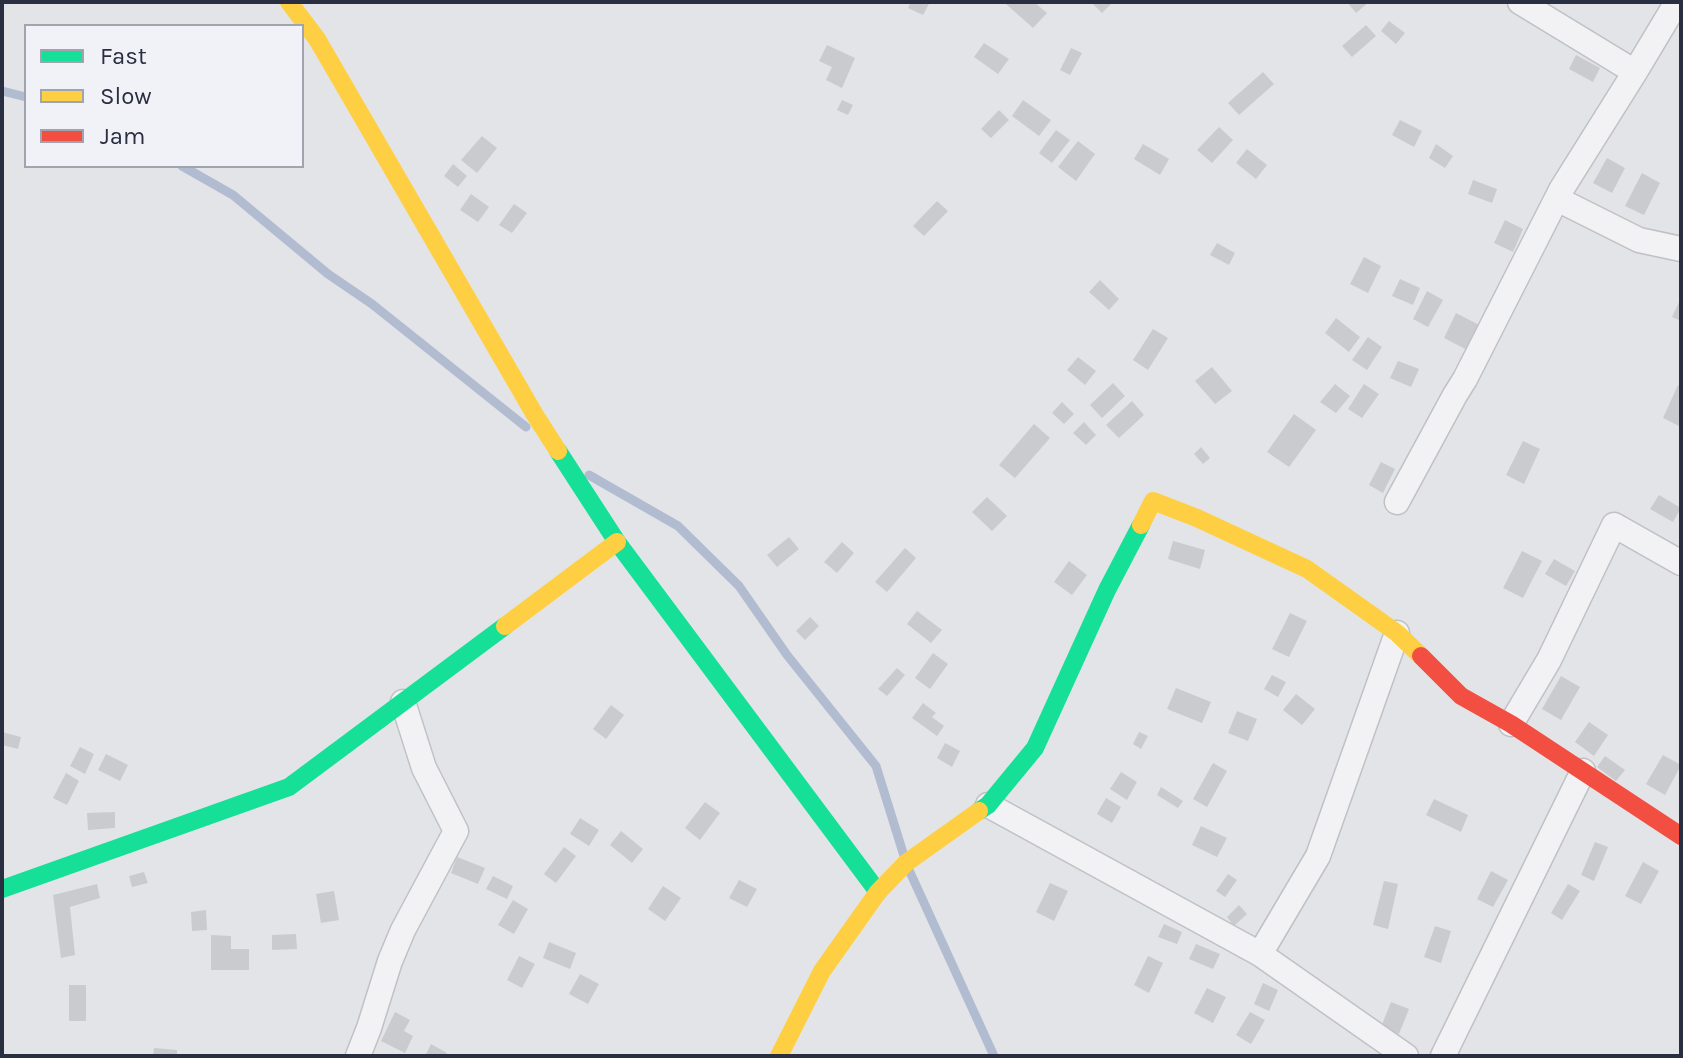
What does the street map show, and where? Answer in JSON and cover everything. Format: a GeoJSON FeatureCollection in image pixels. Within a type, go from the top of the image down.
{"type":"FeatureCollection","features":[{"type":"Feature","properties":{"kind":"street"},"geometry":{"type":"LineString","coordinates":[[289,2],[317,39],[535,415],[617,542],[878,892]]}},
{"type":"Feature","properties":{"kind":"street"},"geometry":{"type":"LineString","coordinates":[[1520,2],[1635,72]]}},
{"type":"Feature","properties":{"kind":"street"},"geometry":{"type":"LineString","coordinates":[[1397,502],[1465,379],[1557,199],[1677,2]]}},
{"type":"Feature","properties":{"kind":"street"},"geometry":{"type":"LineString","coordinates":[[1557,199],[1639,240],[1681,249]]}},
{"type":"Feature","properties":{"kind":"street"},"geometry":{"type":"LineString","coordinates":[[779,1056],[822,971],[878,892],[906,863],[988,805],[1035,748],[1107,590],[1153,501],[1307,569],[1397,633],[1461,696],[1511,724],[1681,836]]}},
{"type":"Feature","properties":{"kind":"street"},"geometry":{"type":"LineString","coordinates":[[1511,724],[1549,660],[1614,525],[1681,563]]}},
{"type":"Feature","properties":{"kind":"street"},"geometry":{"type":"LineString","coordinates":[[2,889],[289,787],[617,542]]}},
{"type":"Feature","properties":{"kind":"street"},"geometry":{"type":"LineString","coordinates":[[1260,954],[1318,856],[1397,633]]}},
{"type":"Feature","properties":{"kind":"street"},"geometry":{"type":"LineString","coordinates":[[358,1056],[403,930],[456,831],[424,768],[403,702]]}},
{"type":"Feature","properties":{"kind":"street"},"geometry":{"type":"LineString","coordinates":[[1443,1056],[1583,771]]}},
{"type":"Feature","properties":{"kind":"street"},"geometry":{"type":"LineString","coordinates":[[988,805],[1260,954],[1406,1056]]}},
{"type":"Feature","properties":{"kind":"building"},"geometry":{"type":"Polygon","coordinates":[[[911,2],[930,2],[923,15],[908,8],[911,2]]]}},
{"type":"Feature","properties":{"kind":"building"},"geometry":{"type":"Polygon","coordinates":[[[1007,2],[1034,2],[1047,13],[1033,28],[1007,2]]]}},
{"type":"Feature","properties":{"kind":"building"},"geometry":{"type":"Polygon","coordinates":[[[1091,2],[1113,2],[1102,13],[1091,2]]]}},
{"type":"Feature","properties":{"kind":"building"},"geometry":{"type":"Polygon","coordinates":[[[1347,2],[1369,2],[1356,13],[1347,2]]]}},
{"type":"Feature","properties":{"kind":"building"},"geometry":{"type":"Polygon","coordinates":[[[1389,21],[1405,33],[1396,44],[1381,31],[1389,21]]]}},
{"type":"Feature","properties":{"kind":"building"},"geometry":{"type":"Polygon","coordinates":[[[1366,25],[1376,36],[1352,57],[1342,46],[1366,25]]]}},
{"type":"Feature","properties":{"kind":"building"},"geometry":{"type":"Polygon","coordinates":[[[984,43],[1009,59],[998,74],[974,57],[984,43]]]}},
{"type":"Feature","properties":{"kind":"building"},"geometry":{"type":"Polygon","coordinates":[[[827,45],[855,58],[842,88],[826,80],[832,67],[819,61],[827,45]]]}},
{"type":"Feature","properties":{"kind":"building"},"geometry":{"type":"Polygon","coordinates":[[[1071,48],[1082,53],[1070,75],[1060,70],[1071,48]]]}},
{"type":"Feature","properties":{"kind":"building"},"geometry":{"type":"Polygon","coordinates":[[[1576,55],[1600,68],[1593,82],[1569,69],[1576,55]]]}},
{"type":"Feature","properties":{"kind":"building"},"geometry":{"type":"Polygon","coordinates":[[[1263,72],[1274,84],[1239,115],[1228,103],[1263,72]]]}},
{"type":"Feature","properties":{"kind":"building"},"geometry":{"type":"Polygon","coordinates":[[[842,100],[853,105],[848,115],[837,110],[842,100]]]}},
{"type":"Feature","properties":{"kind":"building"},"geometry":{"type":"Polygon","coordinates":[[[1023,100],[1051,120],[1039,136],[1012,116],[1023,100]]]}},
{"type":"Feature","properties":{"kind":"building"},"geometry":{"type":"Polygon","coordinates":[[[999,110],[1009,120],[991,138],[981,129],[999,110]]]}},
{"type":"Feature","properties":{"kind":"building"},"geometry":{"type":"Polygon","coordinates":[[[1400,120],[1422,131],[1414,147],[1392,135],[1400,120]]]}},
{"type":"Feature","properties":{"kind":"building"},"geometry":{"type":"Polygon","coordinates":[[[1219,127],[1233,140],[1212,163],[1197,150],[1219,127]]]}},
{"type":"Feature","properties":{"kind":"building"},"geometry":{"type":"Polygon","coordinates":[[[1056,130],[1070,140],[1052,163],[1039,153],[1056,130]]]}},
{"type":"Feature","properties":{"kind":"building"},"geometry":{"type":"Polygon","coordinates":[[[482,136],[497,148],[477,173],[461,160],[482,136]]]}},
{"type":"Feature","properties":{"kind":"building"},"geometry":{"type":"Polygon","coordinates":[[[1078,141],[1095,154],[1076,181],[1058,167],[1078,141]]]}},
{"type":"Feature","properties":{"kind":"building"},"geometry":{"type":"Polygon","coordinates":[[[1143,144],[1169,159],[1160,175],[1134,159],[1143,144]]]}},
{"type":"Feature","properties":{"kind":"building"},"geometry":{"type":"Polygon","coordinates":[[[1436,144],[1453,156],[1445,168],[1429,158],[1436,144]]]}},
{"type":"Feature","properties":{"kind":"building"},"geometry":{"type":"Polygon","coordinates":[[[1247,149],[1267,165],[1256,179],[1236,163],[1247,149]]]}},
{"type":"Feature","properties":{"kind":"building"},"geometry":{"type":"Polygon","coordinates":[[[1607,158],[1625,168],[1612,193],[1593,183],[1607,158]]]}},
{"type":"Feature","properties":{"kind":"building"},"geometry":{"type":"Polygon","coordinates":[[[453,164],[467,176],[458,187],[444,176],[453,164]]]}},
{"type":"Feature","properties":{"kind":"building"},"geometry":{"type":"Polygon","coordinates":[[[1642,173],[1660,183],[1644,215],[1625,206],[1642,173]]]}},
{"type":"Feature","properties":{"kind":"building"},"geometry":{"type":"Polygon","coordinates":[[[1473,180],[1497,189],[1492,203],[1468,194],[1473,180]]]}},
{"type":"Feature","properties":{"kind":"building"},"geometry":{"type":"Polygon","coordinates":[[[471,194],[489,207],[478,222],[460,210],[471,194]]]}},
{"type":"Feature","properties":{"kind":"building"},"geometry":{"type":"Polygon","coordinates":[[[937,201],[948,211],[924,236],[913,226],[937,201]]]}},
{"type":"Feature","properties":{"kind":"building"},"geometry":{"type":"Polygon","coordinates":[[[514,204],[527,213],[512,233],[499,225],[514,204]]]}},
{"type":"Feature","properties":{"kind":"building"},"geometry":{"type":"Polygon","coordinates":[[[1505,220],[1523,229],[1513,252],[1494,243],[1505,220]]]}},
{"type":"Feature","properties":{"kind":"building"},"geometry":{"type":"Polygon","coordinates":[[[1217,243],[1235,253],[1229,265],[1210,255],[1217,243]]]}},
{"type":"Feature","properties":{"kind":"building"},"geometry":{"type":"Polygon","coordinates":[[[1364,257],[1381,266],[1368,293],[1350,284],[1364,257]]]}},
{"type":"Feature","properties":{"kind":"building"},"geometry":{"type":"Polygon","coordinates":[[[1400,279],[1420,288],[1413,305],[1392,296],[1400,279]]]}},
{"type":"Feature","properties":{"kind":"building"},"geometry":{"type":"Polygon","coordinates":[[[1100,280],[1119,299],[1109,310],[1089,292],[1100,280]]]}},
{"type":"Feature","properties":{"kind":"building"},"geometry":{"type":"Polygon","coordinates":[[[1427,291],[1443,300],[1428,327],[1413,319],[1427,291]]]}},
{"type":"Feature","properties":{"kind":"building"},"geometry":{"type":"Polygon","coordinates":[[[1681,298],[1681,321],[1672,317],[1681,298]]]}},
{"type":"Feature","properties":{"kind":"building"},"geometry":{"type":"Polygon","coordinates":[[[1456,313],[1481,326],[1469,351],[1444,338],[1456,313]]]}},
{"type":"Feature","properties":{"kind":"building"},"geometry":{"type":"Polygon","coordinates":[[[1336,318],[1360,337],[1349,352],[1325,333],[1336,318]]]}},
{"type":"Feature","properties":{"kind":"building"},"geometry":{"type":"Polygon","coordinates":[[[1153,329],[1168,338],[1148,370],[1133,360],[1153,329]]]}},
{"type":"Feature","properties":{"kind":"building"},"geometry":{"type":"Polygon","coordinates":[[[1368,337],[1382,347],[1367,370],[1352,360],[1368,337]]]}},
{"type":"Feature","properties":{"kind":"building"},"geometry":{"type":"Polygon","coordinates":[[[1078,357],[1096,371],[1085,385],[1067,370],[1078,357]]]}},
{"type":"Feature","properties":{"kind":"building"},"geometry":{"type":"Polygon","coordinates":[[[1398,361],[1419,369],[1411,387],[1390,378],[1398,361]]]}},
{"type":"Feature","properties":{"kind":"building"},"geometry":{"type":"Polygon","coordinates":[[[1212,367],[1232,391],[1215,404],[1195,381],[1212,367]]]}},
{"type":"Feature","properties":{"kind":"building"},"geometry":{"type":"Polygon","coordinates":[[[1113,383],[1125,396],[1102,418],[1090,405],[1113,383]]]}},
{"type":"Feature","properties":{"kind":"building"},"geometry":{"type":"Polygon","coordinates":[[[1335,384],[1350,396],[1336,413],[1320,402],[1335,384]]]}},
{"type":"Feature","properties":{"kind":"building"},"geometry":{"type":"Polygon","coordinates":[[[1364,384],[1379,394],[1362,418],[1348,409],[1364,384]]]}},
{"type":"Feature","properties":{"kind":"building"},"geometry":{"type":"Polygon","coordinates":[[[1678,385],[1681,387],[1679,426],[1663,418],[1678,385]]]}},
{"type":"Feature","properties":{"kind":"building"},"geometry":{"type":"Polygon","coordinates":[[[1132,401],[1144,415],[1119,438],[1106,425],[1132,401]]]}},
{"type":"Feature","properties":{"kind":"building"},"geometry":{"type":"Polygon","coordinates":[[[1062,402],[1074,414],[1064,424],[1052,413],[1062,402]]]}},
{"type":"Feature","properties":{"kind":"building"},"geometry":{"type":"Polygon","coordinates":[[[1294,414],[1316,430],[1289,467],[1267,452],[1294,414]]]}},
{"type":"Feature","properties":{"kind":"building"},"geometry":{"type":"Polygon","coordinates":[[[1084,422],[1096,435],[1086,445],[1073,433],[1084,422]]]}},
{"type":"Feature","properties":{"kind":"building"},"geometry":{"type":"Polygon","coordinates":[[[1034,424],[1050,438],[1015,478],[999,465],[1034,424]]]}},
{"type":"Feature","properties":{"kind":"building"},"geometry":{"type":"Polygon","coordinates":[[[1523,441],[1540,449],[1524,484],[1506,475],[1523,441]]]}},
{"type":"Feature","properties":{"kind":"building"},"geometry":{"type":"Polygon","coordinates":[[[1201,447],[1210,458],[1203,464],[1194,454],[1201,447]]]}},
{"type":"Feature","properties":{"kind":"building"},"geometry":{"type":"Polygon","coordinates":[[[1381,462],[1395,469],[1383,493],[1369,485],[1381,462]]]}},
{"type":"Feature","properties":{"kind":"building"},"geometry":{"type":"Polygon","coordinates":[[[1659,495],[1681,508],[1673,522],[1650,509],[1659,495]]]}},
{"type":"Feature","properties":{"kind":"building"},"geometry":{"type":"Polygon","coordinates":[[[987,497],[1007,516],[992,531],[972,512],[987,497]]]}},
{"type":"Feature","properties":{"kind":"building"},"geometry":{"type":"Polygon","coordinates":[[[789,537],[799,549],[777,567],[767,555],[789,537]]]}},
{"type":"Feature","properties":{"kind":"building"},"geometry":{"type":"Polygon","coordinates":[[[1173,541],[1205,550],[1200,569],[1168,559],[1173,541]]]}},
{"type":"Feature","properties":{"kind":"building"},"geometry":{"type":"Polygon","coordinates":[[[842,542],[854,553],[837,573],[824,562],[842,542]]]}},
{"type":"Feature","properties":{"kind":"building"},"geometry":{"type":"Polygon","coordinates":[[[905,548],[916,558],[887,592],[875,582],[905,548]]]}},
{"type":"Feature","properties":{"kind":"building"},"geometry":{"type":"Polygon","coordinates":[[[1522,551],[1542,561],[1523,598],[1503,588],[1522,551]]]}},
{"type":"Feature","properties":{"kind":"building"},"geometry":{"type":"Polygon","coordinates":[[[1554,559],[1575,571],[1566,586],[1545,574],[1554,559]]]}},
{"type":"Feature","properties":{"kind":"building"},"geometry":{"type":"Polygon","coordinates":[[[1069,561],[1087,575],[1072,595],[1054,582],[1069,561]]]}},
{"type":"Feature","properties":{"kind":"building"},"geometry":{"type":"Polygon","coordinates":[[[917,611],[942,630],[931,643],[907,624],[917,611]]]}},
{"type":"Feature","properties":{"kind":"building"},"geometry":{"type":"Polygon","coordinates":[[[1290,613],[1307,621],[1289,657],[1272,649],[1290,613]]]}},
{"type":"Feature","properties":{"kind":"building"},"geometry":{"type":"Polygon","coordinates":[[[810,617],[819,626],[805,640],[796,631],[810,617]]]}},
{"type":"Feature","properties":{"kind":"building"},"geometry":{"type":"Polygon","coordinates":[[[933,653],[948,664],[930,689],[915,678],[933,653]]]}},
{"type":"Feature","properties":{"kind":"building"},"geometry":{"type":"Polygon","coordinates":[[[897,668],[905,675],[887,696],[878,689],[897,668]]]}},
{"type":"Feature","properties":{"kind":"building"},"geometry":{"type":"Polygon","coordinates":[[[1272,675],[1286,682],[1278,697],[1264,689],[1272,675]]]}},
{"type":"Feature","properties":{"kind":"building"},"geometry":{"type":"Polygon","coordinates":[[[1561,676],[1580,687],[1561,720],[1542,709],[1561,676]]]}},
{"type":"Feature","properties":{"kind":"building"},"geometry":{"type":"Polygon","coordinates":[[[1176,688],[1211,702],[1202,723],[1167,709],[1176,688]]]}},
{"type":"Feature","properties":{"kind":"building"},"geometry":{"type":"Polygon","coordinates":[[[1296,694],[1315,709],[1302,725],[1283,710],[1296,694]]]}},
{"type":"Feature","properties":{"kind":"building"},"geometry":{"type":"Polygon","coordinates":[[[923,703],[936,713],[932,717],[944,726],[937,736],[912,718],[923,703]]]}},
{"type":"Feature","properties":{"kind":"building"},"geometry":{"type":"Polygon","coordinates":[[[611,705],[624,715],[606,739],[593,729],[611,705]]]}},
{"type":"Feature","properties":{"kind":"building"},"geometry":{"type":"Polygon","coordinates":[[[1237,711],[1257,719],[1248,741],[1228,733],[1237,711]]]}},
{"type":"Feature","properties":{"kind":"building"},"geometry":{"type":"Polygon","coordinates":[[[1589,722],[1608,735],[1594,756],[1575,742],[1589,722]]]}},
{"type":"Feature","properties":{"kind":"building"},"geometry":{"type":"Polygon","coordinates":[[[2,732],[21,737],[18,749],[2,745],[2,732]]]}},
{"type":"Feature","properties":{"kind":"building"},"geometry":{"type":"Polygon","coordinates":[[[1139,732],[1148,736],[1141,749],[1133,744],[1139,732]]]}},
{"type":"Feature","properties":{"kind":"building"},"geometry":{"type":"Polygon","coordinates":[[[945,743],[960,751],[952,767],[937,758],[945,743]]]}},
{"type":"Feature","properties":{"kind":"building"},"geometry":{"type":"Polygon","coordinates":[[[80,747],[94,754],[85,774],[70,766],[80,747]]]}},
{"type":"Feature","properties":{"kind":"building"},"geometry":{"type":"Polygon","coordinates":[[[106,754],[128,765],[120,781],[98,770],[106,754]]]}},
{"type":"Feature","properties":{"kind":"building"},"geometry":{"type":"Polygon","coordinates":[[[1663,755],[1681,765],[1665,795],[1646,784],[1663,755]]]}},
{"type":"Feature","properties":{"kind":"building"},"geometry":{"type":"Polygon","coordinates":[[[1605,756],[1625,770],[1616,781],[1597,767],[1605,756]]]}},
{"type":"Feature","properties":{"kind":"building"},"geometry":{"type":"Polygon","coordinates":[[[1213,763],[1227,771],[1207,807],[1193,799],[1213,763]]]}},
{"type":"Feature","properties":{"kind":"building"},"geometry":{"type":"Polygon","coordinates":[[[1121,772],[1137,782],[1127,800],[1110,789],[1121,772]]]}},
{"type":"Feature","properties":{"kind":"building"},"geometry":{"type":"Polygon","coordinates":[[[66,773],[79,781],[67,805],[53,798],[66,773]]]}},
{"type":"Feature","properties":{"kind":"building"},"geometry":{"type":"Polygon","coordinates":[[[1161,787],[1183,801],[1178,808],[1157,795],[1161,787]]]}},
{"type":"Feature","properties":{"kind":"building"},"geometry":{"type":"Polygon","coordinates":[[[1106,798],[1121,807],[1112,823],[1097,814],[1106,798]]]}},
{"type":"Feature","properties":{"kind":"building"},"geometry":{"type":"Polygon","coordinates":[[[1434,799],[1468,815],[1461,832],[1426,815],[1434,799]]]}},
{"type":"Feature","properties":{"kind":"building"},"geometry":{"type":"Polygon","coordinates":[[[705,802],[720,813],[700,840],[685,828],[705,802]]]}},
{"type":"Feature","properties":{"kind":"building"},"geometry":{"type":"Polygon","coordinates":[[[115,812],[115,828],[88,830],[87,813],[115,812]]]}},
{"type":"Feature","properties":{"kind":"building"},"geometry":{"type":"Polygon","coordinates":[[[580,818],[599,830],[589,846],[570,834],[580,818]]]}},
{"type":"Feature","properties":{"kind":"building"},"geometry":{"type":"Polygon","coordinates":[[[1201,826],[1227,838],[1217,857],[1192,845],[1201,826]]]}},
{"type":"Feature","properties":{"kind":"building"},"geometry":{"type":"Polygon","coordinates":[[[621,831],[643,849],[632,863],[610,845],[621,831]]]}},
{"type":"Feature","properties":{"kind":"building"},"geometry":{"type":"Polygon","coordinates":[[[1595,842],[1608,847],[1594,881],[1581,875],[1595,842]]]}},
{"type":"Feature","properties":{"kind":"building"},"geometry":{"type":"Polygon","coordinates":[[[564,847],[576,856],[556,883],[544,874],[564,847]]]}},
{"type":"Feature","properties":{"kind":"building"},"geometry":{"type":"Polygon","coordinates":[[[457,857],[485,868],[478,884],[451,873],[457,857]]]}},
{"type":"Feature","properties":{"kind":"building"},"geometry":{"type":"Polygon","coordinates":[[[1643,862],[1659,871],[1641,904],[1625,896],[1643,862]]]}},
{"type":"Feature","properties":{"kind":"building"},"geometry":{"type":"Polygon","coordinates":[[[1491,871],[1508,880],[1493,907],[1477,899],[1491,871]]]}},
{"type":"Feature","properties":{"kind":"building"},"geometry":{"type":"Polygon","coordinates":[[[144,872],[148,883],[132,887],[129,876],[144,872]]]}},
{"type":"Feature","properties":{"kind":"building"},"geometry":{"type":"Polygon","coordinates":[[[1228,874],[1237,880],[1225,897],[1216,891],[1228,874]]]}},
{"type":"Feature","properties":{"kind":"building"},"geometry":{"type":"Polygon","coordinates":[[[493,876],[513,886],[507,899],[486,889],[493,876]]]}},
{"type":"Feature","properties":{"kind":"building"},"geometry":{"type":"Polygon","coordinates":[[[739,880],[757,889],[747,907],[729,898],[739,880]]]}},
{"type":"Feature","properties":{"kind":"building"},"geometry":{"type":"Polygon","coordinates":[[[1384,881],[1398,884],[1388,929],[1373,925],[1384,881]]]}},
{"type":"Feature","properties":{"kind":"building"},"geometry":{"type":"Polygon","coordinates":[[[1050,883],[1068,891],[1054,921],[1036,912],[1050,883]]]}},
{"type":"Feature","properties":{"kind":"building"},"geometry":{"type":"Polygon","coordinates":[[[97,884],[100,898],[70,907],[75,955],[61,958],[53,895],[97,884]]]}},
{"type":"Feature","properties":{"kind":"building"},"geometry":{"type":"Polygon","coordinates":[[[1568,884],[1580,891],[1562,920],[1551,913],[1568,884]]]}},
{"type":"Feature","properties":{"kind":"building"},"geometry":{"type":"Polygon","coordinates":[[[663,886],[681,898],[665,921],[648,909],[663,886]]]}},
{"type":"Feature","properties":{"kind":"building"},"geometry":{"type":"Polygon","coordinates":[[[334,891],[339,920],[321,923],[316,894],[334,891]]]}},
{"type":"Feature","properties":{"kind":"building"},"geometry":{"type":"Polygon","coordinates":[[[513,900],[528,909],[514,934],[498,925],[513,900]]]}},
{"type":"Feature","properties":{"kind":"building"},"geometry":{"type":"Polygon","coordinates":[[[1239,905],[1247,914],[1234,926],[1227,917],[1239,905]]]}},
{"type":"Feature","properties":{"kind":"building"},"geometry":{"type":"Polygon","coordinates":[[[206,910],[207,930],[192,931],[191,912],[206,910]]]}},
{"type":"Feature","properties":{"kind":"building"},"geometry":{"type":"Polygon","coordinates":[[[1164,924],[1182,932],[1177,944],[1158,937],[1164,924]]]}},
{"type":"Feature","properties":{"kind":"building"},"geometry":{"type":"Polygon","coordinates":[[[1435,926],[1451,931],[1441,963],[1424,957],[1435,926]]]}},
{"type":"Feature","properties":{"kind":"building"},"geometry":{"type":"Polygon","coordinates":[[[296,934],[297,949],[272,950],[272,935],[296,934]]]}},
{"type":"Feature","properties":{"kind":"building"},"geometry":{"type":"Polygon","coordinates":[[[211,935],[231,936],[231,949],[249,949],[249,970],[211,970],[211,935]]]}},
{"type":"Feature","properties":{"kind":"building"},"geometry":{"type":"Polygon","coordinates":[[[549,942],[576,953],[570,969],[543,958],[549,942]]]}},
{"type":"Feature","properties":{"kind":"building"},"geometry":{"type":"Polygon","coordinates":[[[1196,944],[1220,954],[1213,969],[1189,959],[1196,944]]]}},
{"type":"Feature","properties":{"kind":"building"},"geometry":{"type":"Polygon","coordinates":[[[519,956],[535,964],[522,988],[507,980],[519,956]]]}},
{"type":"Feature","properties":{"kind":"building"},"geometry":{"type":"Polygon","coordinates":[[[1148,956],[1163,963],[1149,993],[1134,985],[1148,956]]]}},
{"type":"Feature","properties":{"kind":"building"},"geometry":{"type":"Polygon","coordinates":[[[580,974],[599,984],[588,1004],[569,994],[580,974]]]}},
{"type":"Feature","properties":{"kind":"building"},"geometry":{"type":"Polygon","coordinates":[[[1263,983],[1278,990],[1269,1011],[1254,1004],[1263,983]]]}},
{"type":"Feature","properties":{"kind":"building"},"geometry":{"type":"Polygon","coordinates":[[[69,985],[86,985],[86,1021],[69,1021],[69,985]]]}},
{"type":"Feature","properties":{"kind":"building"},"geometry":{"type":"Polygon","coordinates":[[[1207,988],[1226,997],[1213,1023],[1194,1013],[1207,988]]]}},
{"type":"Feature","properties":{"kind":"building"},"geometry":{"type":"Polygon","coordinates":[[[1391,1002],[1409,1009],[1399,1034],[1381,1027],[1391,1002]]]}},
{"type":"Feature","properties":{"kind":"building"},"geometry":{"type":"Polygon","coordinates":[[[395,1012],[410,1020],[404,1031],[413,1036],[405,1053],[381,1041],[395,1012]]]}},
{"type":"Feature","properties":{"kind":"building"},"geometry":{"type":"Polygon","coordinates":[[[1250,1012],[1265,1020],[1251,1044],[1236,1035],[1250,1012]]]}},
{"type":"Feature","properties":{"kind":"building"},"geometry":{"type":"Polygon","coordinates":[[[431,1044],[447,1053],[445,1056],[425,1056],[431,1044]]]}},
{"type":"Feature","properties":{"kind":"building"},"geometry":{"type":"Polygon","coordinates":[[[154,1048],[177,1050],[177,1056],[153,1056],[154,1048]]]}},
{"type":"Feature","properties":{"kind":"waterway"},"geometry":{"type":"LineString","coordinates":[[2,91],[24,96]]}},
{"type":"Feature","properties":{"kind":"waterway"},"geometry":{"type":"LineString","coordinates":[[186,168],[233,195],[328,274],[372,304],[526,427]]}},
{"type":"Feature","properties":{"kind":"waterway"},"geometry":{"type":"LineString","coordinates":[[589,475],[678,526],[739,586],[787,655],[876,766],[904,856]]}},
{"type":"Feature","properties":{"kind":"waterway"},"geometry":{"type":"LineString","coordinates":[[909,870],[994,1056]]}},
{"type":"Feature","properties":{"kind":"traffic: fast"},"geometry":{"type":"LineString","coordinates":[[558,451],[617,542],[878,892]]}},
{"type":"Feature","properties":{"kind":"traffic: fast"},"geometry":{"type":"LineString","coordinates":[[979,811],[988,805],[1035,748],[1107,590],[1141,525]]}},
{"type":"Feature","properties":{"kind":"traffic: fast"},"geometry":{"type":"LineString","coordinates":[[2,889],[289,787],[505,626]]}},
{"type":"Feature","properties":{"kind":"traffic: slow"},"geometry":{"type":"LineString","coordinates":[[289,2],[317,39],[558,451]]}},
{"type":"Feature","properties":{"kind":"traffic: slow"},"geometry":{"type":"LineString","coordinates":[[1141,525],[1153,501],[1307,569],[1397,633],[1421,656]]}},
{"type":"Feature","properties":{"kind":"traffic: slow"},"geometry":{"type":"LineString","coordinates":[[505,626],[617,542]]}},
{"type":"Feature","properties":{"kind":"traffic: slow"},"geometry":{"type":"LineString","coordinates":[[779,1056],[822,971],[878,892],[906,863],[979,811]]}},
{"type":"Feature","properties":{"kind":"traffic: jam"},"geometry":{"type":"LineString","coordinates":[[1421,656],[1461,696],[1511,724],[1681,836]]}}]}
